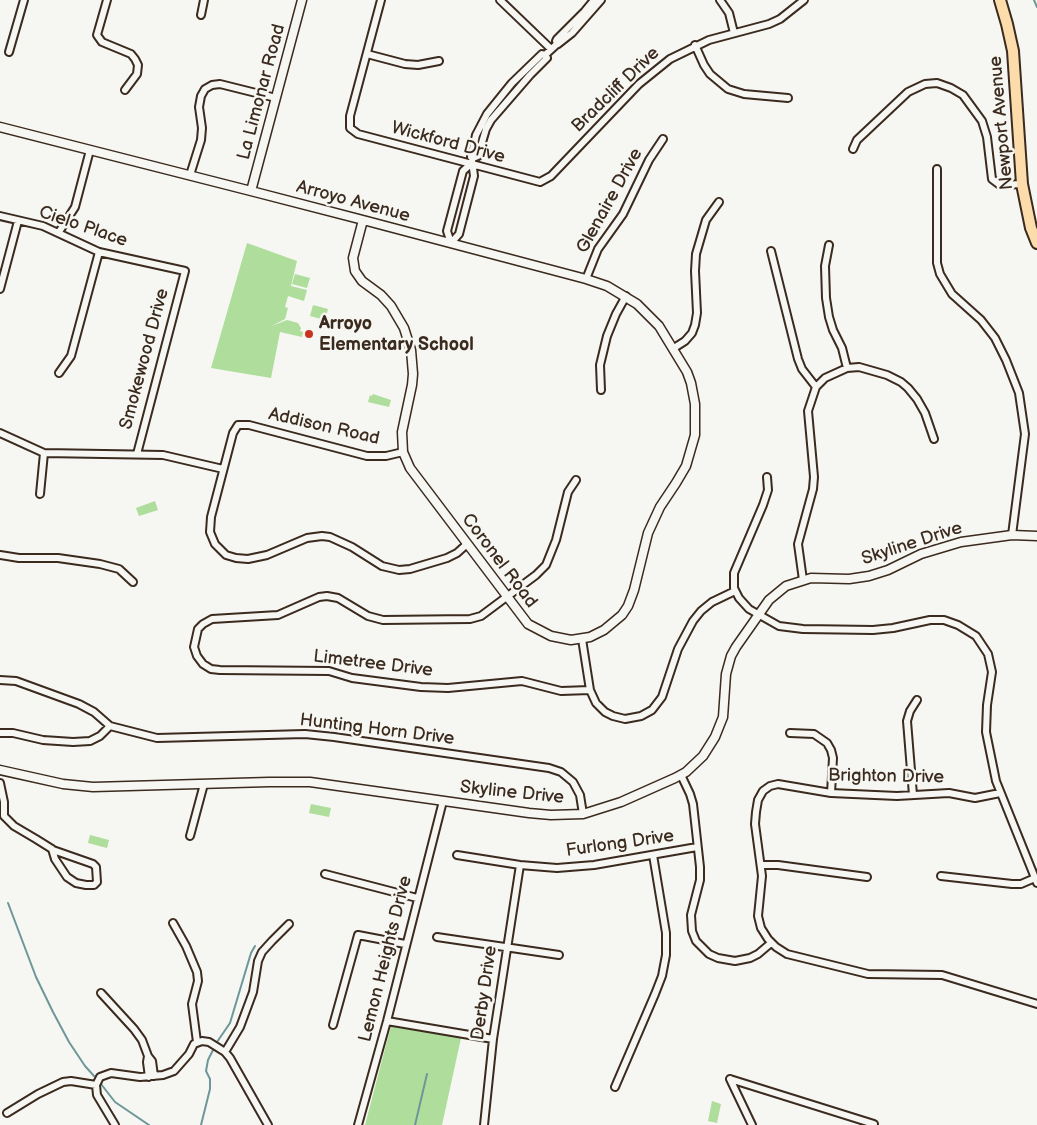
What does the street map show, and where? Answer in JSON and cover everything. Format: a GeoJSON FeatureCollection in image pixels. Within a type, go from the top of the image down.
{"type":"FeatureCollection","features":[{"type":"Feature","properties":{"kind":"main road","name":"Newport Avenue"},"geometry":{"type":"LineString","coordinates":[[1000,0],[1013,51],[1022,184],[1037,243]]}},
{"type":"Feature","properties":{"kind":"street"},"geometry":{"type":"LineString","coordinates":[[9,52],[24,0]]}},
{"type":"Feature","properties":{"kind":"street"},"geometry":{"type":"LineString","coordinates":[[107,0],[97,35],[102,42],[131,54],[138,65],[137,74],[125,90]]}},
{"type":"Feature","properties":{"kind":"street"},"geometry":{"type":"LineString","coordinates":[[201,15],[204,0]]}},
{"type":"Feature","properties":{"kind":"street","name":"La Limonar Road"},"geometry":{"type":"LineString","coordinates":[[252,191],[302,0]]}},
{"type":"Feature","properties":{"kind":"street"},"geometry":{"type":"LineString","coordinates":[[381,0],[367,54],[405,64],[418,65],[439,60]]}},
{"type":"Feature","properties":{"kind":"street"},"geometry":{"type":"LineString","coordinates":[[500,0],[551,49]]}},
{"type":"Feature","properties":{"kind":"street"},"geometry":{"type":"LineString","coordinates":[[557,44],[557,39],[594,0]]}},
{"type":"Feature","properties":{"kind":"street"},"geometry":{"type":"LineString","coordinates":[[451,243],[459,234],[474,176],[471,154],[476,135],[487,114],[512,83],[542,54],[545,55],[572,33],[601,0]]}},
{"type":"Feature","properties":{"kind":"street"},"geometry":{"type":"LineString","coordinates":[[720,0],[729,13],[734,33]]}},
{"type":"Feature","properties":{"kind":"street","name":"Bradcliff Drive"},"geometry":{"type":"LineString","coordinates":[[540,182],[551,176],[654,70],[677,54],[695,45],[780,19],[804,0]]}},
{"type":"Feature","properties":{"kind":"street"},"geometry":{"type":"LineString","coordinates":[[695,45],[710,74],[728,89],[744,94],[788,98]]}},
{"type":"Feature","properties":{"kind":"street","name":"Wickford Drive"},"geometry":{"type":"LineString","coordinates":[[367,54],[350,116],[350,128],[358,134],[473,161],[540,182]]}},
{"type":"Feature","properties":{"kind":"street"},"geometry":{"type":"LineString","coordinates":[[853,149],[857,140],[908,92],[925,84],[937,83],[963,95],[982,121],[987,137],[992,179],[1000,185],[1022,184]]}},
{"type":"Feature","properties":{"kind":"street"},"geometry":{"type":"LineString","coordinates":[[190,175],[201,140],[202,128],[199,107],[201,96],[205,89],[212,85],[220,84],[276,98]]}},
{"type":"Feature","properties":{"kind":"street","name":"Arroyo Avenue"},"geometry":{"type":"LineString","coordinates":[[0,127],[586,279],[607,286],[637,304],[654,319],[674,348]]}},
{"type":"Feature","properties":{"kind":"street","name":"Glenaire Drive"},"geometry":{"type":"LineString","coordinates":[[586,279],[598,249],[623,214],[649,160],[663,139]]}},
{"type":"Feature","properties":{"kind":"street"},"geometry":{"type":"LineString","coordinates":[[59,232],[75,207],[90,150]]}},
{"type":"Feature","properties":{"kind":"street"},"geometry":{"type":"LineString","coordinates":[[451,243],[448,231],[463,171],[473,161]]}},
{"type":"Feature","properties":{"kind":"street"},"geometry":{"type":"LineString","coordinates":[[937,169],[937,263],[940,274],[952,294],[981,320],[995,338],[1019,393],[1025,434],[1012,535]]}},
{"type":"Feature","properties":{"kind":"street"},"geometry":{"type":"LineString","coordinates":[[674,348],[685,341],[692,333],[695,325],[697,313],[694,272],[696,254],[706,220],[719,202]]}},
{"type":"Feature","properties":{"kind":"street","name":"Cielo Place"},"geometry":{"type":"LineString","coordinates":[[0,216],[43,226],[100,252],[185,271]]}},
{"type":"Feature","properties":{"kind":"street","name":"Coronel Road"},"geometry":{"type":"LineString","coordinates":[[362,220],[353,258],[355,271],[362,281],[381,295],[391,306],[404,328],[411,350],[413,374],[402,432],[403,452],[410,468],[522,618],[535,629],[551,636],[582,639],[590,637],[604,630],[622,615],[628,606],[654,517],[676,483],[690,456],[693,445],[696,424],[693,394],[686,372],[674,348]]}},
{"type":"Feature","properties":{"kind":"street"},"geometry":{"type":"LineString","coordinates":[[0,289],[18,221]]}},
{"type":"Feature","properties":{"kind":"street"},"geometry":{"type":"LineString","coordinates":[[829,245],[824,266],[826,298],[829,317],[842,348],[847,368]]}},
{"type":"Feature","properties":{"kind":"street"},"geometry":{"type":"LineString","coordinates":[[771,251],[798,359],[802,369],[816,387]]}},
{"type":"Feature","properties":{"kind":"street"},"geometry":{"type":"LineString","coordinates":[[58,372],[71,356],[100,252]]}},
{"type":"Feature","properties":{"kind":"street","name":"Smokewood Drive"},"geometry":{"type":"LineString","coordinates":[[137,454],[185,271]]}},
{"type":"Feature","properties":{"kind":"street"},"geometry":{"type":"LineString","coordinates":[[601,390],[600,365],[606,336],[626,296]]}},
{"type":"Feature","properties":{"kind":"street"},"geometry":{"type":"LineString","coordinates":[[803,580],[798,544],[813,489],[814,477],[808,411],[816,387],[825,378],[847,368],[859,367],[887,375],[901,382],[917,399],[934,439]]}},
{"type":"Feature","properties":{"kind":"street","name":"Addison Road"},"geometry":{"type":"LineString","coordinates":[[223,469],[233,433],[238,425],[249,425],[366,456],[386,456],[403,452]]}},
{"type":"Feature","properties":{"kind":"street"},"geometry":{"type":"LineString","coordinates":[[0,433],[44,453],[173,456],[223,469],[211,517],[210,532],[220,550],[226,555],[236,558],[258,558],[299,540],[322,536],[340,540],[382,566],[399,570],[410,570],[457,553],[467,544]]}},
{"type":"Feature","properties":{"kind":"street"},"geometry":{"type":"LineString","coordinates":[[40,494],[44,453]]}},
{"type":"Feature","properties":{"kind":"street"},"geometry":{"type":"LineString","coordinates":[[767,477],[768,490],[763,505],[734,572],[735,591],[744,604],[758,615],[779,626],[803,629],[873,630],[930,620],[944,620],[976,636],[990,662],[992,681],[987,705],[986,732],[996,780],[1036,881],[1012,884],[941,876]]}},
{"type":"Feature","properties":{"kind":"street"},"geometry":{"type":"LineString","coordinates":[[508,598],[546,565],[556,540],[568,492],[576,480]]}},
{"type":"Feature","properties":{"kind":"street","name":"Skyline Drive"},"geometry":{"type":"LineString","coordinates":[[0,770],[63,784],[88,787],[310,782],[536,814],[583,814],[621,802],[680,775],[703,756],[715,737],[723,717],[728,664],[736,647],[758,615],[769,600],[780,590],[803,580],[817,578],[848,579],[869,576],[888,570],[921,554],[945,546],[977,539],[1012,535],[1037,536]]}},
{"type":"Feature","properties":{"kind":"street"},"geometry":{"type":"LineString","coordinates":[[0,555],[19,558],[58,558],[100,564],[119,569],[133,582]]}},
{"type":"Feature","properties":{"kind":"street"},"geometry":{"type":"LineString","coordinates":[[582,639],[592,697],[600,708],[613,716],[629,719],[648,713],[657,706],[662,697],[678,649],[701,611],[712,602],[735,591]]}},
{"type":"Feature","properties":{"kind":"street","name":"Limetree Drive"},"geometry":{"type":"LineString","coordinates":[[508,598],[487,613],[470,619],[405,620],[376,619],[338,598],[319,597],[278,615],[212,619],[198,629],[194,646],[197,656],[203,664],[220,670],[330,671],[352,678],[421,687],[448,688],[522,682],[561,691],[590,690]]}},
{"type":"Feature","properties":{"kind":"street"},"geometry":{"type":"LineString","coordinates":[[0,680],[16,681],[79,704],[94,712],[110,726],[100,736],[90,741],[43,740],[13,733],[0,733]]}},
{"type":"Feature","properties":{"kind":"street"},"geometry":{"type":"LineString","coordinates":[[913,795],[907,721],[910,711],[917,700]]}},
{"type":"Feature","properties":{"kind":"street","name":"Hunting Horn Drive"},"geometry":{"type":"LineString","coordinates":[[110,726],[157,738],[305,734],[549,768],[561,772],[573,782],[580,795],[583,814]]}},
{"type":"Feature","properties":{"kind":"street"},"geometry":{"type":"LineString","coordinates":[[790,733],[814,734],[821,737],[832,750],[831,793]]}},
{"type":"Feature","properties":{"kind":"street"},"geometry":{"type":"LineString","coordinates":[[680,775],[693,804],[700,880],[691,920],[692,931],[696,941],[709,954],[718,958],[735,961],[758,954],[770,943]]}},
{"type":"Feature","properties":{"kind":"street"},"geometry":{"type":"LineString","coordinates":[[0,783],[4,802],[2,815],[14,826],[52,849],[96,866],[97,882],[94,885],[86,885],[76,883],[67,877],[55,859],[52,849]]}},
{"type":"Feature","properties":{"kind":"street"},"geometry":{"type":"LineString","coordinates":[[190,836],[204,784]]}},
{"type":"Feature","properties":{"kind":"street","name":"Brighton Drive"},"geometry":{"type":"LineString","coordinates":[[761,865],[756,830],[756,812],[760,796],[770,786],[778,784],[831,793],[913,795],[949,793],[975,798],[1000,793]]}},
{"type":"Feature","properties":{"kind":"street","name":"Lemon Heights Drive"},"geometry":{"type":"LineString","coordinates":[[358,1125],[387,1021],[405,944],[443,801]]}},
{"type":"Feature","properties":{"kind":"street","name":"Furlong Drive"},"geometry":{"type":"LineString","coordinates":[[458,854],[520,865],[557,868],[594,865],[697,847]]}},
{"type":"Feature","properties":{"kind":"street"},"geometry":{"type":"LineString","coordinates":[[615,1088],[658,985],[666,955],[664,918],[653,855]]}},
{"type":"Feature","properties":{"kind":"street","name":"Derby Drive"},"geometry":{"type":"LineString","coordinates":[[484,1125],[493,1039],[520,865]]}},
{"type":"Feature","properties":{"kind":"street"},"geometry":{"type":"LineString","coordinates":[[867,877],[778,865],[761,865],[758,916],[761,928],[770,943],[787,954],[849,970],[880,975],[942,975],[1037,1004]]}},
{"type":"Feature","properties":{"kind":"street"},"geometry":{"type":"LineString","coordinates":[[325,874],[417,898]]}},
{"type":"Feature","properties":{"kind":"street"},"geometry":{"type":"LineString","coordinates":[[173,923],[198,972],[198,981],[192,1004],[197,1042]]}},
{"type":"Feature","properties":{"kind":"street"},"geometry":{"type":"LineString","coordinates":[[225,1052],[240,1027],[253,992],[258,961],[262,952],[289,924]]}},
{"type":"Feature","properties":{"kind":"street"},"geometry":{"type":"LineString","coordinates":[[333,1025],[358,935],[405,944]]}},
{"type":"Feature","properties":{"kind":"street"},"geometry":{"type":"LineString","coordinates":[[437,937],[559,955]]}},
{"type":"Feature","properties":{"kind":"street"},"geometry":{"type":"LineString","coordinates":[[102,993],[142,1040],[152,1061],[152,1076]]}},
{"type":"Feature","properties":{"kind":"street"},"geometry":{"type":"LineString","coordinates":[[387,1021],[493,1039]]}},
{"type":"Feature","properties":{"kind":"street"},"geometry":{"type":"LineString","coordinates":[[115,1125],[97,1095],[96,1085],[100,1077],[107,1074],[133,1077],[152,1076],[174,1071],[194,1044],[197,1042],[209,1042],[225,1052],[268,1125]]}},
{"type":"Feature","properties":{"kind":"street"},"geometry":{"type":"LineString","coordinates":[[752,1125],[730,1079],[874,1124]]}},
{"type":"Feature","properties":{"kind":"street"},"geometry":{"type":"LineString","coordinates":[[7,1113],[40,1093],[63,1082],[71,1080],[96,1085]]}},
{"type":"Feature","properties":{"kind":"green space"},"geometry":{"type":"Polygon","coordinates":[[[247,243],[297,261],[291,286],[307,290],[304,301],[288,296],[285,307],[288,308],[285,319],[272,326],[287,320],[298,323],[301,328],[300,331],[303,332],[302,337],[280,332],[271,378],[211,368],[247,243]]]}},
{"type":"Feature","properties":{"kind":"green space"},"geometry":{"type":"Polygon","coordinates":[[[295,274],[310,278],[307,288],[292,284],[295,274]]]}},
{"type":"Feature","properties":{"kind":"green space"},"geometry":{"type":"Polygon","coordinates":[[[313,305],[328,309],[325,320],[310,316],[313,305]]]}},
{"type":"Feature","properties":{"kind":"green space"},"geometry":{"type":"Polygon","coordinates":[[[373,394],[391,400],[389,407],[368,402],[370,395],[372,396],[373,394]]]}},
{"type":"Feature","properties":{"kind":"green space"},"geometry":{"type":"Polygon","coordinates":[[[155,501],[158,510],[139,516],[136,508],[155,501]]]}},
{"type":"Feature","properties":{"kind":"green space"},"geometry":{"type":"Polygon","coordinates":[[[311,804],[331,808],[329,817],[309,813],[311,804]]]}},
{"type":"Feature","properties":{"kind":"green space"},"geometry":{"type":"Polygon","coordinates":[[[90,835],[109,840],[107,848],[88,843],[90,835]]]}},
{"type":"Feature","properties":{"kind":"green space"},"geometry":{"type":"Polygon","coordinates":[[[391,1026],[461,1038],[442,1125],[365,1125],[391,1026]]]}},
{"type":"Feature","properties":{"kind":"green space"},"geometry":{"type":"Polygon","coordinates":[[[712,1101],[721,1104],[717,1123],[708,1121],[712,1101]]]}},
{"type":"Feature","properties":{"kind":"waterway"},"geometry":{"type":"LineString","coordinates":[[1034,0],[1037,7]]}},
{"type":"Feature","properties":{"kind":"waterway"},"geometry":{"type":"LineString","coordinates":[[8,903],[36,977],[53,1012],[69,1042],[94,1076]]}},
{"type":"Feature","properties":{"kind":"waterway"},"geometry":{"type":"LineString","coordinates":[[217,1042],[230,1023],[251,953],[255,946]]}},
{"type":"Feature","properties":{"kind":"waterway"},"geometry":{"type":"LineString","coordinates":[[201,1125],[210,1089],[210,1079],[206,1071],[208,1060],[213,1050]]}},
{"type":"Feature","properties":{"kind":"waterway"},"geometry":{"type":"LineString","coordinates":[[415,1125],[427,1074]]}},
{"type":"Feature","properties":{"kind":"waterway"},"geometry":{"type":"LineString","coordinates":[[101,1084],[115,1102],[149,1125]]}},
{"type":"Feature","properties":{"kind":"place","name":"Arroyo Elementary School"},"geometry":{"type":"Point","coordinates":[309,334]}}]}
